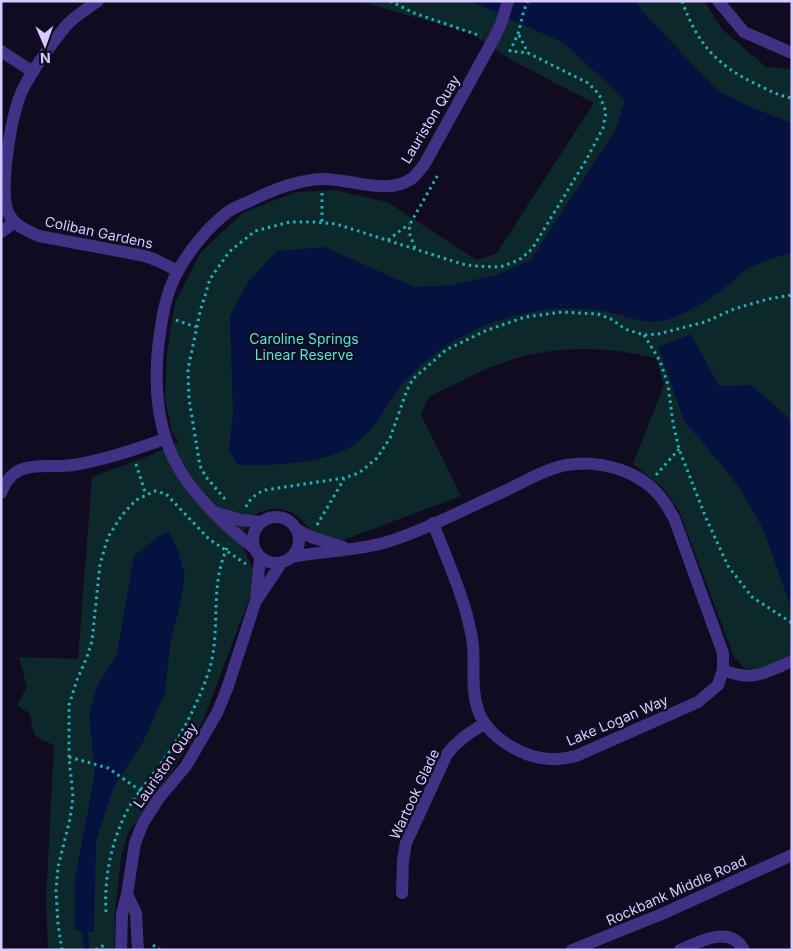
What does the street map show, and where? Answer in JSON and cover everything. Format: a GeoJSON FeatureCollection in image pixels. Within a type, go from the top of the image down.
{"type":"FeatureCollection","features":[{"type":"Feature","properties":{"kind":"street"},"geometry":{"type":"LineString","coordinates":[[1,232],[15,222],[8,211],[4,199],[7,146],[23,89],[66,25],[98,1]]}},
{"type":"Feature","properties":{"kind":"street","name":"Lauriston Quay"},"geometry":{"type":"LineString","coordinates":[[121,950],[120,924],[135,843],[143,823],[159,798],[186,766],[217,713],[227,689],[256,600],[259,571],[257,553],[234,534],[198,494],[180,469],[166,439],[160,417],[156,386],[157,355],[169,292],[178,271],[201,238],[230,210],[279,186],[322,179],[393,186],[411,180],[424,165],[493,40],[501,24],[508,1]]}},
{"type":"Feature","properties":{"kind":"street"},"geometry":{"type":"LineString","coordinates":[[718,1],[744,32],[792,53]]}},
{"type":"Feature","properties":{"kind":"street"},"geometry":{"type":"LineString","coordinates":[[1,52],[33,72]]}},
{"type":"Feature","properties":{"kind":"street","name":"Coliban Gardens"},"geometry":{"type":"LineString","coordinates":[[15,222],[22,229],[39,236],[145,256],[178,271]]}},
{"type":"Feature","properties":{"kind":"street"},"geometry":{"type":"LineString","coordinates":[[1,493],[5,476],[19,470],[30,467],[74,465],[166,439]]}},
{"type":"Feature","properties":{"kind":"street"},"geometry":{"type":"LineString","coordinates":[[348,549],[311,537],[296,529],[284,519],[269,518],[262,522],[254,534],[253,541],[257,553],[267,561],[274,563],[383,544],[564,465],[582,463],[601,465],[627,472],[647,484],[662,498],[674,518],[723,653],[723,670],[744,677],[760,675],[792,661]]}},
{"type":"Feature","properties":{"kind":"street"},"geometry":{"type":"LineString","coordinates":[[214,512],[241,520],[262,522]]}},
{"type":"Feature","properties":{"kind":"street","name":"Lake Logan Way"},"geometry":{"type":"LineString","coordinates":[[433,523],[464,604],[472,639],[474,694],[478,710],[484,724],[506,745],[530,756],[556,760],[576,756],[698,702],[718,684],[723,670]]}},
{"type":"Feature","properties":{"kind":"street"},"geometry":{"type":"LineString","coordinates":[[287,560],[298,544],[296,529]]}},
{"type":"Feature","properties":{"kind":"street","name":"Lauriston Quay"},"geometry":{"type":"LineString","coordinates":[[256,600],[287,560]]}},
{"type":"Feature","properties":{"kind":"street","name":"Wartook Glade"},"geometry":{"type":"LineString","coordinates":[[402,893],[403,860],[406,843],[448,754],[465,735],[484,724]]}},
{"type":"Feature","properties":{"kind":"street","name":"Rockbank Middle Road"},"geometry":{"type":"LineString","coordinates":[[572,950],[662,914],[792,855]]}},
{"type":"Feature","properties":{"kind":"street"},"geometry":{"type":"LineString","coordinates":[[127,894],[136,913],[138,950]]}},
{"type":"Feature","properties":{"kind":"street"},"geometry":{"type":"LineString","coordinates":[[680,950],[715,936],[731,938],[738,942],[744,950]]}},
{"type":"Feature","properties":{"kind":"path"},"geometry":{"type":"LineString","coordinates":[[390,1],[414,13],[493,40]]}},
{"type":"Feature","properties":{"kind":"path"},"geometry":{"type":"LineString","coordinates":[[229,504],[206,477],[200,466],[189,399],[188,370],[202,304],[210,279],[229,252],[255,231],[290,222],[336,224],[474,266],[500,267],[519,260],[532,249],[585,162],[603,128],[606,112],[599,94],[588,83],[528,53],[510,51],[518,34],[528,1]]}},
{"type":"Feature","properties":{"kind":"path"},"geometry":{"type":"LineString","coordinates":[[682,1],[695,33],[715,59],[728,70],[745,79],[781,96],[792,98]]}},
{"type":"Feature","properties":{"kind":"path"},"geometry":{"type":"LineString","coordinates":[[518,34],[528,53]]}},
{"type":"Feature","properties":{"kind":"path"},"geometry":{"type":"LineString","coordinates":[[388,240],[410,224],[440,171],[424,165]]}},
{"type":"Feature","properties":{"kind":"path"},"geometry":{"type":"LineString","coordinates":[[322,179],[322,222]]}},
{"type":"Feature","properties":{"kind":"path"},"geometry":{"type":"LineString","coordinates":[[410,224],[410,232],[415,249]]}},
{"type":"Feature","properties":{"kind":"path"},"geometry":{"type":"LineString","coordinates":[[413,378],[446,350],[485,331],[525,317],[562,312],[598,314],[625,329],[644,335],[658,334],[705,322],[734,309],[768,299],[792,295]]}},
{"type":"Feature","properties":{"kind":"path"},"geometry":{"type":"LineString","coordinates":[[644,335],[660,361],[668,385],[679,450],[706,518],[728,566],[752,596],[792,623]]}},
{"type":"Feature","properties":{"kind":"path"},"geometry":{"type":"LineString","coordinates":[[132,450],[146,495]]}},
{"type":"Feature","properties":{"kind":"path"},"geometry":{"type":"LineString","coordinates":[[647,484],[679,450]]}},
{"type":"Feature","properties":{"kind":"path"},"geometry":{"type":"LineString","coordinates":[[62,950],[56,891],[58,867],[70,819],[73,797],[69,757],[69,705],[92,642],[100,564],[108,537],[122,516],[136,500],[155,491],[166,494],[209,539],[259,571]]}},
{"type":"Feature","properties":{"kind":"path"},"geometry":{"type":"LineString","coordinates":[[237,506],[246,508]]}},
{"type":"Feature","properties":{"kind":"path"},"geometry":{"type":"LineString","coordinates":[[69,757],[108,768],[141,791]]}},
{"type":"Feature","properties":{"kind":"green space","name":"Caroline Springs Linear Reserve"},"geometry":{"type":"Polygon","coordinates":[[[360,1],[704,1],[723,30],[766,67],[792,69],[792,655],[755,670],[744,668],[734,657],[679,511],[663,488],[633,464],[664,385],[656,358],[605,350],[557,350],[511,360],[487,369],[429,398],[421,415],[461,496],[343,540],[320,538],[300,518],[284,510],[265,510],[246,519],[242,546],[257,578],[203,721],[176,765],[128,833],[121,857],[115,912],[114,950],[48,950],[46,900],[54,745],[36,735],[32,727],[30,714],[17,705],[27,687],[19,657],[78,659],[92,477],[146,457],[179,442],[172,432],[165,398],[167,352],[175,303],[201,252],[244,212],[296,192],[335,190],[387,202],[477,260],[496,254],[594,103],[511,60],[472,34],[360,1]]]}},
{"type":"Feature","properties":{"kind":"shaded area"},"geometry":{"type":"Polygon","coordinates":[[[470,1],[635,1],[643,12],[717,90],[753,108],[792,123],[792,253],[770,259],[749,268],[700,305],[670,319],[653,322],[589,309],[561,309],[533,312],[492,323],[465,334],[427,359],[397,391],[366,434],[352,446],[326,457],[297,463],[238,465],[229,450],[233,415],[230,316],[248,282],[277,251],[325,247],[414,287],[453,285],[495,275],[530,261],[616,129],[625,100],[564,43],[470,1]]]}},
{"type":"Feature","properties":{"kind":"shaded area"},"geometry":{"type":"Polygon","coordinates":[[[691,334],[719,386],[751,385],[787,416],[792,425],[792,610],[763,529],[739,487],[685,423],[658,347],[691,334]]]}},
{"type":"Feature","properties":{"kind":"shaded area"},"geometry":{"type":"Polygon","coordinates":[[[169,533],[177,548],[185,575],[170,645],[165,693],[143,742],[113,788],[96,842],[94,932],[81,932],[75,929],[75,878],[95,774],[89,714],[97,687],[117,654],[134,556],[159,536],[169,533]]]}},
{"type":"Feature","properties":{"kind":"waterway"},"geometry":{"type":"LineString","coordinates":[[85,932],[87,950]]}}]}
